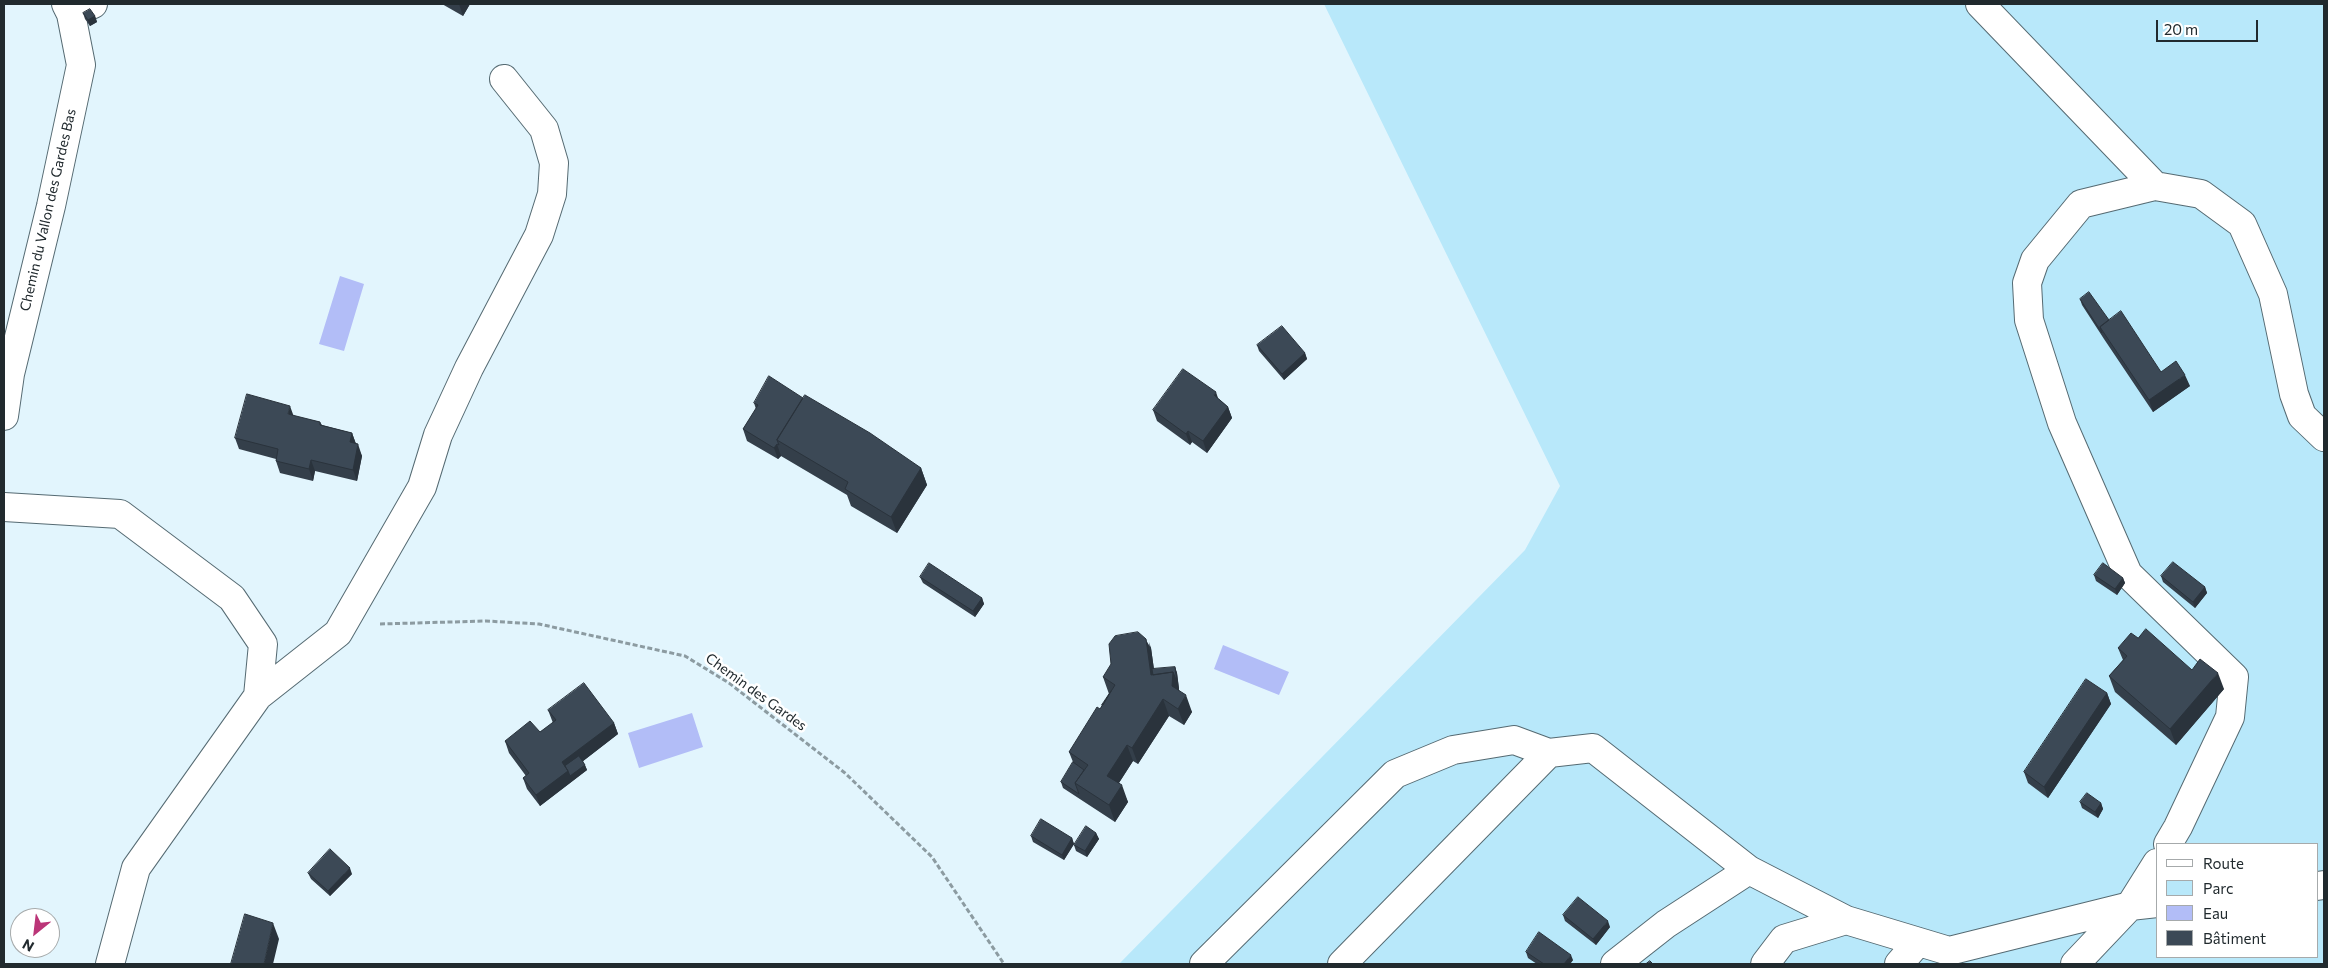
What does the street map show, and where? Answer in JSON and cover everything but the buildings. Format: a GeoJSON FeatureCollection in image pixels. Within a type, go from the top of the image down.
{"type":"FeatureCollection","features":[{"type":"Feature","properties":{"kind":"street"},"geometry":{"type":"LineString","coordinates":[[1980,4],[2155,186]]}},
{"type":"Feature","properties":{"kind":"street","name":"Chemin du Vallon des Gardes Bas"},"geometry":{"type":"LineString","coordinates":[[4,416],[10,374],[52,206],[81,65],[77,7]]}},
{"type":"Feature","properties":{"kind":"street"},"geometry":{"type":"LineString","coordinates":[[110,964],[136,868],[258,696],[338,633],[422,487],[438,435],[469,368],[539,235],[552,194],[554,162],[544,128],[504,79]]}},
{"type":"Feature","properties":{"kind":"street"},"geometry":{"type":"LineString","coordinates":[[2169,843],[2230,717],[2234,677],[2128,574],[2062,423],[2028,320],[2027,284],[2035,260],[2081,204],[2155,186],[2202,194],[2242,224],[2273,294],[2296,401],[2302,416],[2324,436]]}},
{"type":"Feature","properties":{"kind":"street"},"geometry":{"type":"LineString","coordinates":[[4,507],[120,514],[232,598],[263,644],[258,696]]}},
{"type":"Feature","properties":{"kind":"street"},"geometry":{"type":"LineString","coordinates":[[1204,964],[1395,774],[1453,750],[1514,740],[1549,753],[1593,748],[1749,870],[1846,920],[1949,951],[2130,906],[2156,904]]}},
{"type":"Feature","properties":{"kind":"street"},"geometry":{"type":"LineString","coordinates":[[1342,964],[1549,753]]}},
{"type":"Feature","properties":{"kind":"street"},"geometry":{"type":"LineString","coordinates":[[2075,964],[2130,906],[2156,864]]}},
{"type":"Feature","properties":{"kind":"street"},"geometry":{"type":"LineString","coordinates":[[1614,964],[1666,924],[1749,870]]}},
{"type":"Feature","properties":{"kind":"street"},"geometry":{"type":"LineString","coordinates":[[1764,964],[1784,940],[1846,920]]}},
{"type":"Feature","properties":{"kind":"street"},"geometry":{"type":"LineString","coordinates":[[1899,964],[1918,942]]}},
{"type":"Feature","properties":{"kind":"path","name":"Chemin des Gardes"},"geometry":{"type":"LineString","coordinates":[[338,633],[368,625],[486,621],[540,624],[685,656],[728,683],[845,773],[925,850],[932,857],[1004,964]]}},
{"type":"Feature","properties":{"kind":"green space"},"geometry":{"type":"Polygon","coordinates":[[[1324,4],[2324,4],[2324,964],[1119,964],[1525,550],[1560,486],[1324,4]]]}},
{"type":"Feature","properties":{"kind":"water"},"geometry":{"type":"Polygon","coordinates":[[[340,276],[364,284],[344,351],[319,344],[340,276]]]}},
{"type":"Feature","properties":{"kind":"water"},"geometry":{"type":"Polygon","coordinates":[[[1223,645],[1289,672],[1279,695],[1214,669],[1223,645]]]}},
{"type":"Feature","properties":{"kind":"water"},"geometry":{"type":"Polygon","coordinates":[[[692,713],[703,747],[639,768],[628,733],[692,713]]]}}]}
